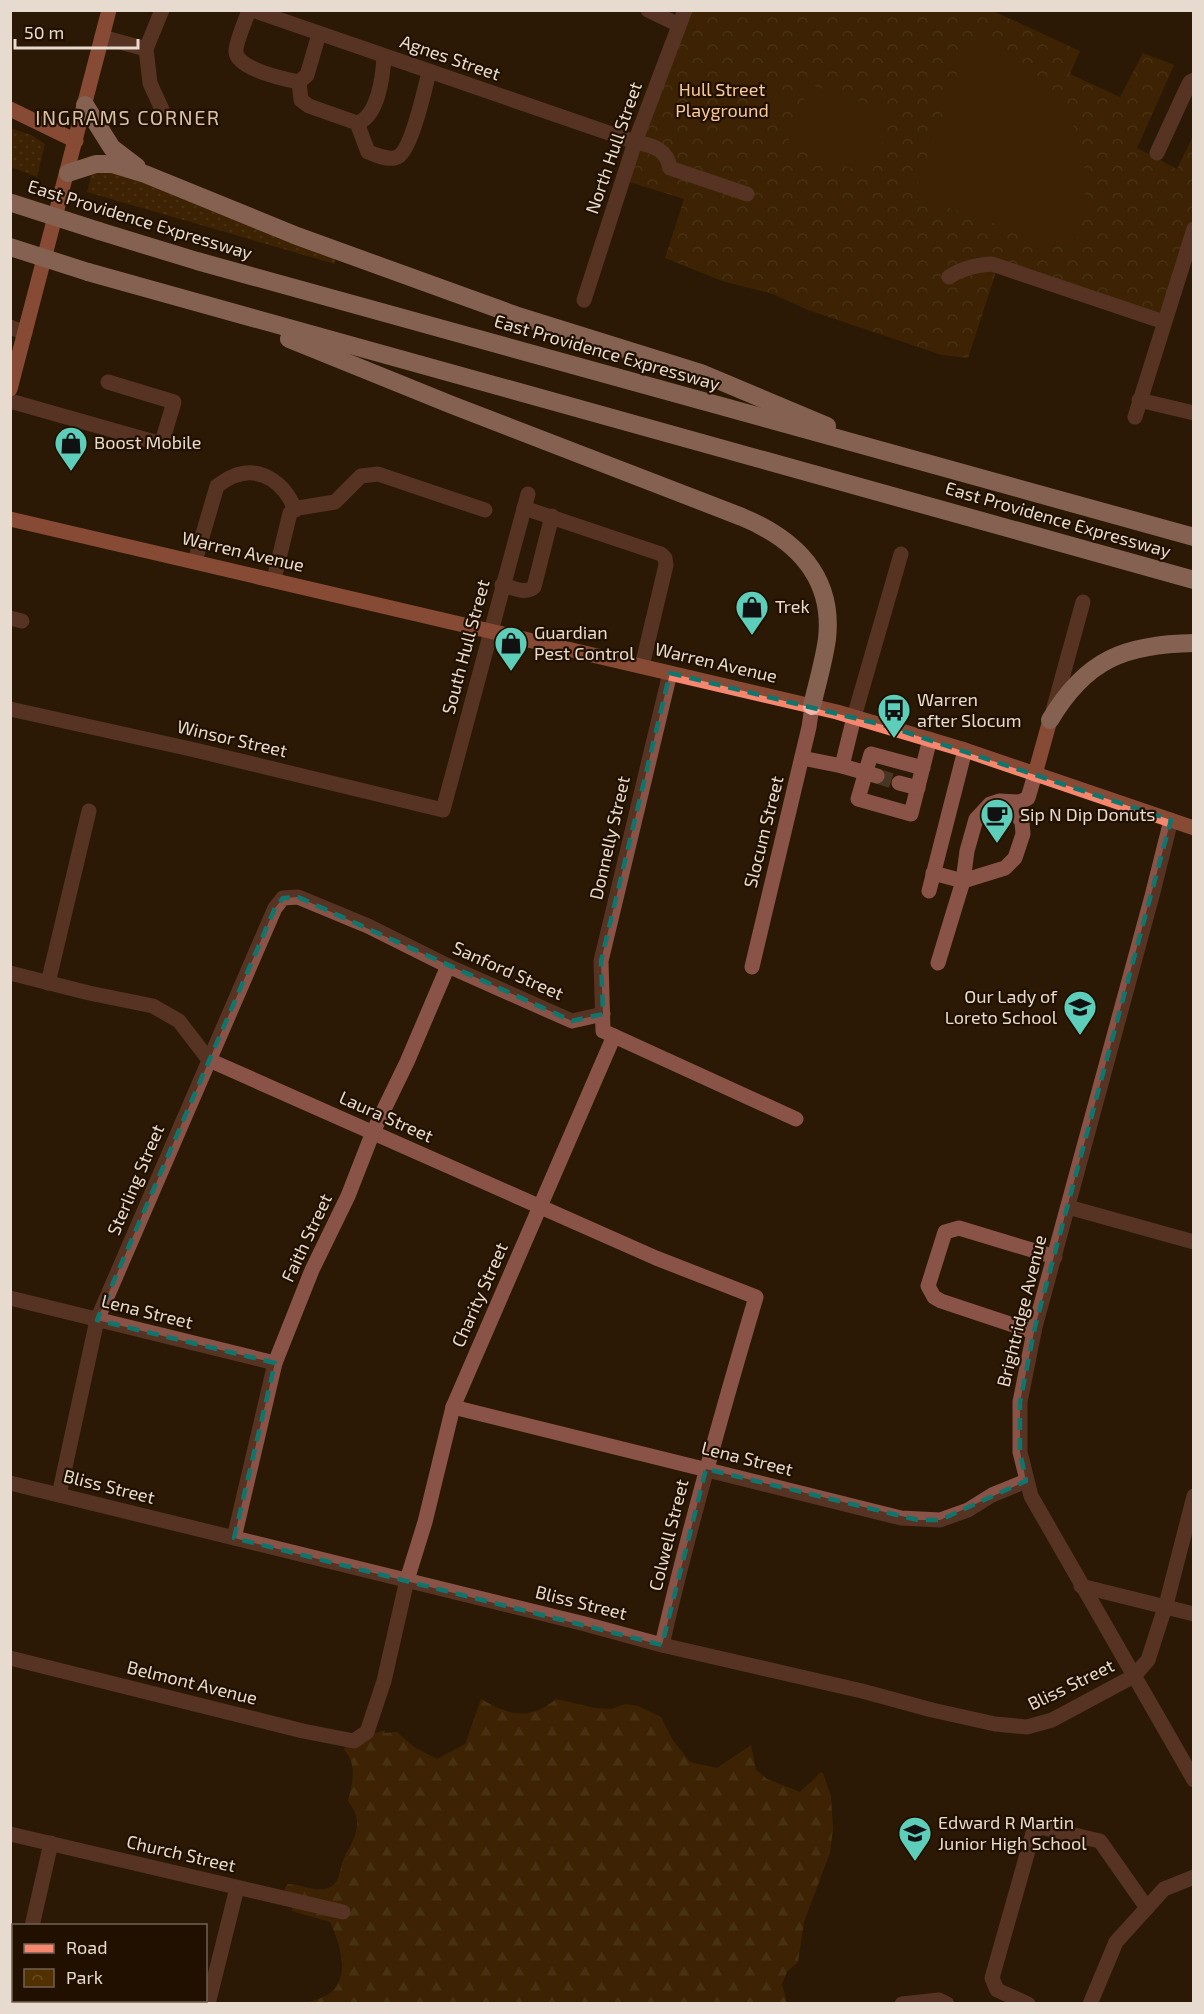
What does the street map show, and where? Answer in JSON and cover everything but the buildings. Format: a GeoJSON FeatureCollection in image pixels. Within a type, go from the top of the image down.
{"type":"FeatureCollection","features":[{"type":"Feature","properties":{"kind":"highway"},"geometry":{"type":"LineString","coordinates":[[85,105],[112,148],[146,174]]}},
{"type":"Feature","properties":{"kind":"highway"},"geometry":{"type":"LineString","coordinates":[[68,173],[96,164],[112,164],[146,174],[297,236],[504,311],[701,372],[895,455]]}},
{"type":"Feature","properties":{"kind":"highway","name":"East Providence Expressway"},"geometry":{"type":"LineString","coordinates":[[11,202],[197,261],[1194,537]]}},
{"type":"Feature","properties":{"kind":"highway","name":"East Providence Expressway"},"geometry":{"type":"LineString","coordinates":[[10,247],[206,306],[1194,580]]}},
{"type":"Feature","properties":{"kind":"highway"},"geometry":{"type":"LineString","coordinates":[[206,306],[452,405],[742,517],[778,534],[804,559],[816,577],[824,597],[827,637],[812,706]]}},
{"type":"Feature","properties":{"kind":"highway"},"geometry":{"type":"LineString","coordinates":[[1050,720],[1080,680],[1091,670],[1117,655],[1144,646],[1194,643]]}},
{"type":"Feature","properties":{"kind":"main road"},"geometry":{"type":"LineString","coordinates":[[10,389],[109,10]]}},
{"type":"Feature","properties":{"kind":"main road"},"geometry":{"type":"LineString","coordinates":[[10,110],[76,141]]}},
{"type":"Feature","properties":{"kind":"main road","name":"Warren Avenue"},"geometry":{"type":"LineString","coordinates":[[10,519],[812,706],[965,750],[1194,828]]}},
{"type":"Feature","properties":{"kind":"main road"},"geometry":{"type":"LineString","coordinates":[[1035,774],[1050,720]]}},
{"type":"Feature","properties":{"kind":"street"},"geometry":{"type":"LineString","coordinates":[[162,10],[146,49],[150,83],[164,114]]}},
{"type":"Feature","properties":{"kind":"street"},"geometry":{"type":"LineString","coordinates":[[251,10],[236,51],[238,59],[248,67],[299,82]]}},
{"type":"Feature","properties":{"kind":"street","name":"Agnes Street"},"geometry":{"type":"LineString","coordinates":[[251,10],[635,142],[651,145],[662,151],[669,160],[670,168],[747,194]]}},
{"type":"Feature","properties":{"kind":"street"},"geometry":{"type":"LineString","coordinates":[[648,10],[679,26]]}},
{"type":"Feature","properties":{"kind":"street","name":"North Hull Street"},"geometry":{"type":"LineString","coordinates":[[584,300],[635,142],[685,10]]}},
{"type":"Feature","properties":{"kind":"street"},"geometry":{"type":"LineString","coordinates":[[299,82],[307,75],[319,34]]}},
{"type":"Feature","properties":{"kind":"street"},"geometry":{"type":"LineString","coordinates":[[102,37],[146,49]]}},
{"type":"Feature","properties":{"kind":"street"},"geometry":{"type":"LineString","coordinates":[[299,82],[301,100],[309,106],[357,123],[365,121],[370,116],[383,76],[384,56]]}},
{"type":"Feature","properties":{"kind":"street"},"geometry":{"type":"LineString","coordinates":[[357,123],[368,152],[390,159],[400,156],[408,145],[429,72]]}},
{"type":"Feature","properties":{"kind":"street"},"geometry":{"type":"LineString","coordinates":[[1157,153],[1190,82],[1194,80]]}},
{"type":"Feature","properties":{"kind":"street"},"geometry":{"type":"LineString","coordinates":[[1135,417],[1194,229]]}},
{"type":"Feature","properties":{"kind":"street"},"geometry":{"type":"LineString","coordinates":[[949,277],[958,271],[978,265],[993,264],[1164,322]]}},
{"type":"Feature","properties":{"kind":"street"},"geometry":{"type":"LineString","coordinates":[[10,327],[25,333]]}},
{"type":"Feature","properties":{"kind":"street"},"geometry":{"type":"LineString","coordinates":[[10,401],[162,442],[174,402],[108,382]]}},
{"type":"Feature","properties":{"kind":"street"},"geometry":{"type":"LineString","coordinates":[[1140,400],[1194,413]]}},
{"type":"Feature","properties":{"kind":"street"},"geometry":{"type":"LineString","coordinates":[[195,561],[217,486],[233,476],[247,473],[267,475],[286,493],[294,510]]}},
{"type":"Feature","properties":{"kind":"street"},"geometry":{"type":"LineString","coordinates":[[274,579],[290,513],[298,508],[335,502],[362,477],[378,474],[485,510]]}},
{"type":"Feature","properties":{"kind":"street","name":"South Hull Street"},"geometry":{"type":"LineString","coordinates":[[443,810],[526,501],[552,516]]}},
{"type":"Feature","properties":{"kind":"street"},"geometry":{"type":"LineString","coordinates":[[502,585],[524,591],[534,587],[552,516],[661,554],[665,558],[666,565],[642,666]]}},
{"type":"Feature","properties":{"kind":"street"},"geometry":{"type":"LineString","coordinates":[[842,766],[901,554]]}},
{"type":"Feature","properties":{"kind":"street"},"geometry":{"type":"LineString","coordinates":[[1050,720],[1083,602]]}},
{"type":"Feature","properties":{"kind":"street","name":"Donnelly Street"},"geometry":{"type":"LineString","coordinates":[[603,1014],[601,961],[670,673]]}},
{"type":"Feature","properties":{"kind":"street","name":"Slocum Street"},"geometry":{"type":"LineString","coordinates":[[752,967],[802,758],[812,706]]}},
{"type":"Feature","properties":{"kind":"street","name":"Winsor Street"},"geometry":{"type":"LineString","coordinates":[[10,709],[195,750],[443,810]]}},
{"type":"Feature","properties":{"kind":"street"},"geometry":{"type":"LineString","coordinates":[[923,768],[871,754],[871,775],[858,799],[911,814],[918,788],[923,768],[930,739]]}},
{"type":"Feature","properties":{"kind":"street"},"geometry":{"type":"LineString","coordinates":[[929,891],[965,750]]}},
{"type":"Feature","properties":{"kind":"street"},"geometry":{"type":"LineString","coordinates":[[802,758],[842,766],[871,775]]}},
{"type":"Feature","properties":{"kind":"street"},"geometry":{"type":"LineString","coordinates":[[938,963],[964,875],[967,851],[976,819],[990,804],[999,801],[1020,802],[1028,798],[1035,774]]}},
{"type":"Feature","properties":{"kind":"street"},"geometry":{"type":"LineString","coordinates":[[899,783],[918,788]]}},
{"type":"Feature","properties":{"kind":"street"},"geometry":{"type":"LineString","coordinates":[[933,873],[964,875],[1005,868],[1015,858],[1023,828],[1018,816],[1003,811],[990,815],[976,854],[964,875]]}},
{"type":"Feature","properties":{"kind":"street"},"geometry":{"type":"LineString","coordinates":[[48,983],[89,812]]}},
{"type":"Feature","properties":{"kind":"street","name":"Brightridge Avenue"},"geometry":{"type":"LineString","coordinates":[[1171,820],[1034,1332],[1020,1401],[1018,1426],[1020,1452],[1031,1496],[1194,1780]]}},
{"type":"Feature","properties":{"kind":"street","name":"Sanford Street"},"geometry":{"type":"LineString","coordinates":[[289,896],[298,897],[368,926],[448,966],[572,1021],[603,1014]]}},
{"type":"Feature","properties":{"kind":"street","name":"Sterling Street"},"geometry":{"type":"LineString","coordinates":[[59,1495],[97,1320],[275,908],[283,898],[289,896]]}},
{"type":"Feature","properties":{"kind":"street","name":"Faith Street"},"geometry":{"type":"LineString","coordinates":[[234,1538],[275,1363],[312,1270],[348,1196],[373,1132],[407,1062],[448,966]]}},
{"type":"Feature","properties":{"kind":"street","name":"Laura Street"},"geometry":{"type":"LineString","coordinates":[[10,973],[153,1006],[179,1021],[209,1060],[656,1258],[756,1297]]}},
{"type":"Feature","properties":{"kind":"street"},"geometry":{"type":"LineString","coordinates":[[603,1014],[603,1031],[796,1119]]}},
{"type":"Feature","properties":{"kind":"street","name":"Charity Street"},"geometry":{"type":"LineString","coordinates":[[362,1734],[367,1732],[384,1681],[407,1580],[453,1407],[614,1036]]}},
{"type":"Feature","properties":{"kind":"street"},"geometry":{"type":"LineString","coordinates":[[1068,1207],[1194,1242]]}},
{"type":"Feature","properties":{"kind":"street"},"geometry":{"type":"LineString","coordinates":[[1034,1332],[933,1297],[928,1286],[945,1232],[959,1228],[1055,1257]]}},
{"type":"Feature","properties":{"kind":"street","name":"Colwell Street"},"geometry":{"type":"LineString","coordinates":[[662,1644],[682,1557],[756,1297]]}},
{"type":"Feature","properties":{"kind":"street","name":"Lena Street"},"geometry":{"type":"LineString","coordinates":[[10,1298],[275,1363]]}},
{"type":"Feature","properties":{"kind":"street","name":"Lena Street"},"geometry":{"type":"LineString","coordinates":[[453,1407],[882,1514],[918,1520],[940,1520],[968,1510],[992,1495],[1026,1481]]}},
{"type":"Feature","properties":{"kind":"street","name":"Bliss Street"},"geometry":{"type":"LineString","coordinates":[[10,1484],[995,1724],[1028,1727],[1052,1720],[1134,1676]]}},
{"type":"Feature","properties":{"kind":"street"},"geometry":{"type":"LineString","coordinates":[[1134,1676],[1148,1660],[1194,1496]]}},
{"type":"Feature","properties":{"kind":"street"},"geometry":{"type":"LineString","coordinates":[[1081,1586],[1194,1614]]}},
{"type":"Feature","properties":{"kind":"street","name":"Belmont Avenue"},"geometry":{"type":"LineString","coordinates":[[10,1658],[303,1731],[354,1741],[362,1734]]}},
{"type":"Feature","properties":{"kind":"street"},"geometry":{"type":"LineString","coordinates":[[1028,2004],[997,1990],[992,1978],[1033,1833],[1040,1827],[1100,1841],[1147,1908]]}},
{"type":"Feature","properties":{"kind":"street","name":"Church Street"},"geometry":{"type":"LineString","coordinates":[[10,1834],[344,1912]]}},
{"type":"Feature","properties":{"kind":"street"},"geometry":{"type":"LineString","coordinates":[[32,1924],[51,1844]]}},
{"type":"Feature","properties":{"kind":"street"},"geometry":{"type":"LineString","coordinates":[[1090,2004],[1116,1942],[1164,1889],[1194,1877]]}},
{"type":"Feature","properties":{"kind":"street"},"geometry":{"type":"LineString","coordinates":[[208,2004],[237,1888]]}},
{"type":"Feature","properties":{"kind":"street"},"geometry":{"type":"LineString","coordinates":[[902,2004],[939,2000],[947,2004]]}},
{"type":"Feature","properties":{"kind":"highlighted area"},"geometry":{"type":"Polygon","coordinates":[[[670,673],[887,726],[1171,820],[1035,1327],[1020,1402],[1020,1452],[1026,1481],[940,1520],[918,1520],[706,1469],[662,1645],[234,1538],[275,1363],[97,1320],[275,908],[283,898],[298,897],[572,1021],[603,1014],[601,961],[670,673]]]}},
{"type":"Feature","properties":{"kind":"green space","name":"Hull Street Playground"},"geometry":{"type":"Polygon","coordinates":[[[683,11],[993,11],[1080,51],[1070,74],[1120,97],[1143,53],[1174,65],[1137,148],[1177,169],[1193,136],[1193,229],[1164,324],[998,266],[968,358],[942,355],[808,310],[773,294],[722,281],[665,258],[684,199],[623,180],[683,11]]]}},
{"type":"Feature","properties":{"kind":"green space"},"geometry":{"type":"Polygon","coordinates":[[[971,37],[998,48],[1047,82],[1073,125],[1083,153],[1086,189],[1080,231],[1072,250],[923,199],[917,186],[971,37]]]}},
{"type":"Feature","properties":{"kind":"green space"},"geometry":{"type":"Polygon","coordinates":[[[809,84],[893,113],[871,175],[787,146],[809,84]]]}},
{"type":"Feature","properties":{"kind":"green space"},"geometry":{"type":"Polygon","coordinates":[[[764,87],[784,93],[778,106],[771,108],[763,103],[764,87]]]}},
{"type":"Feature","properties":{"kind":"green space"},"geometry":{"type":"Polygon","coordinates":[[[10,128],[31,135],[45,144],[37,177],[11,167],[10,128]]]}},
{"type":"Feature","properties":{"kind":"green space"},"geometry":{"type":"Polygon","coordinates":[[[92,172],[121,173],[335,258],[335,264],[87,192],[92,172]]]}},
{"type":"Feature","properties":{"kind":"green space"},"geometry":{"type":"Polygon","coordinates":[[[481,1699],[500,1709],[519,1713],[537,1711],[556,1699],[595,1708],[611,1709],[626,1704],[638,1706],[661,1717],[672,1739],[690,1762],[717,1768],[751,1745],[756,1770],[767,1779],[800,1792],[819,1773],[823,1773],[831,1796],[833,1829],[830,1853],[804,1922],[798,1962],[787,1972],[782,1984],[786,2003],[306,2003],[327,1995],[336,1987],[342,1972],[341,1955],[330,1922],[292,1911],[292,1900],[285,1897],[285,1887],[288,1884],[325,1889],[337,1881],[357,1827],[355,1813],[348,1801],[352,1768],[351,1761],[344,1750],[345,1747],[385,1730],[384,1733],[397,1732],[414,1747],[437,1759],[465,1744],[481,1699]]]}},
{"type":"Feature","properties":{"kind":"tunnel"},"geometry":{"type":"LineString","coordinates":[[877,776],[899,783]]}},
{"type":"Feature","properties":{"kind":"place","name":"Boost Mobile"},"geometry":{"type":"Point","coordinates":[71,472]}},
{"type":"Feature","properties":{"kind":"place","name":"Trek"},"geometry":{"type":"Point","coordinates":[752,636]}},
{"type":"Feature","properties":{"kind":"place","name":"Guardian Pest Control"},"geometry":{"type":"Point","coordinates":[511,672]}},
{"type":"Feature","properties":{"kind":"place","name":"Warren after Slocum"},"geometry":{"type":"Point","coordinates":[894,739]}},
{"type":"Feature","properties":{"kind":"place","name":"Sip N Dip Donuts"},"geometry":{"type":"Point","coordinates":[997,844]}},
{"type":"Feature","properties":{"kind":"place","name":"Our Lady of Loreto School"},"geometry":{"type":"Point","coordinates":[1080,1036]}},
{"type":"Feature","properties":{"kind":"place","name":"Edward R Martin Junior High School"},"geometry":{"type":"Point","coordinates":[915,1862]}},
{"type":"Feature","properties":{"kind":"district","name":"INGRAMS CORNER"},"geometry":{"type":"Point","coordinates":[128,118]}}]}
